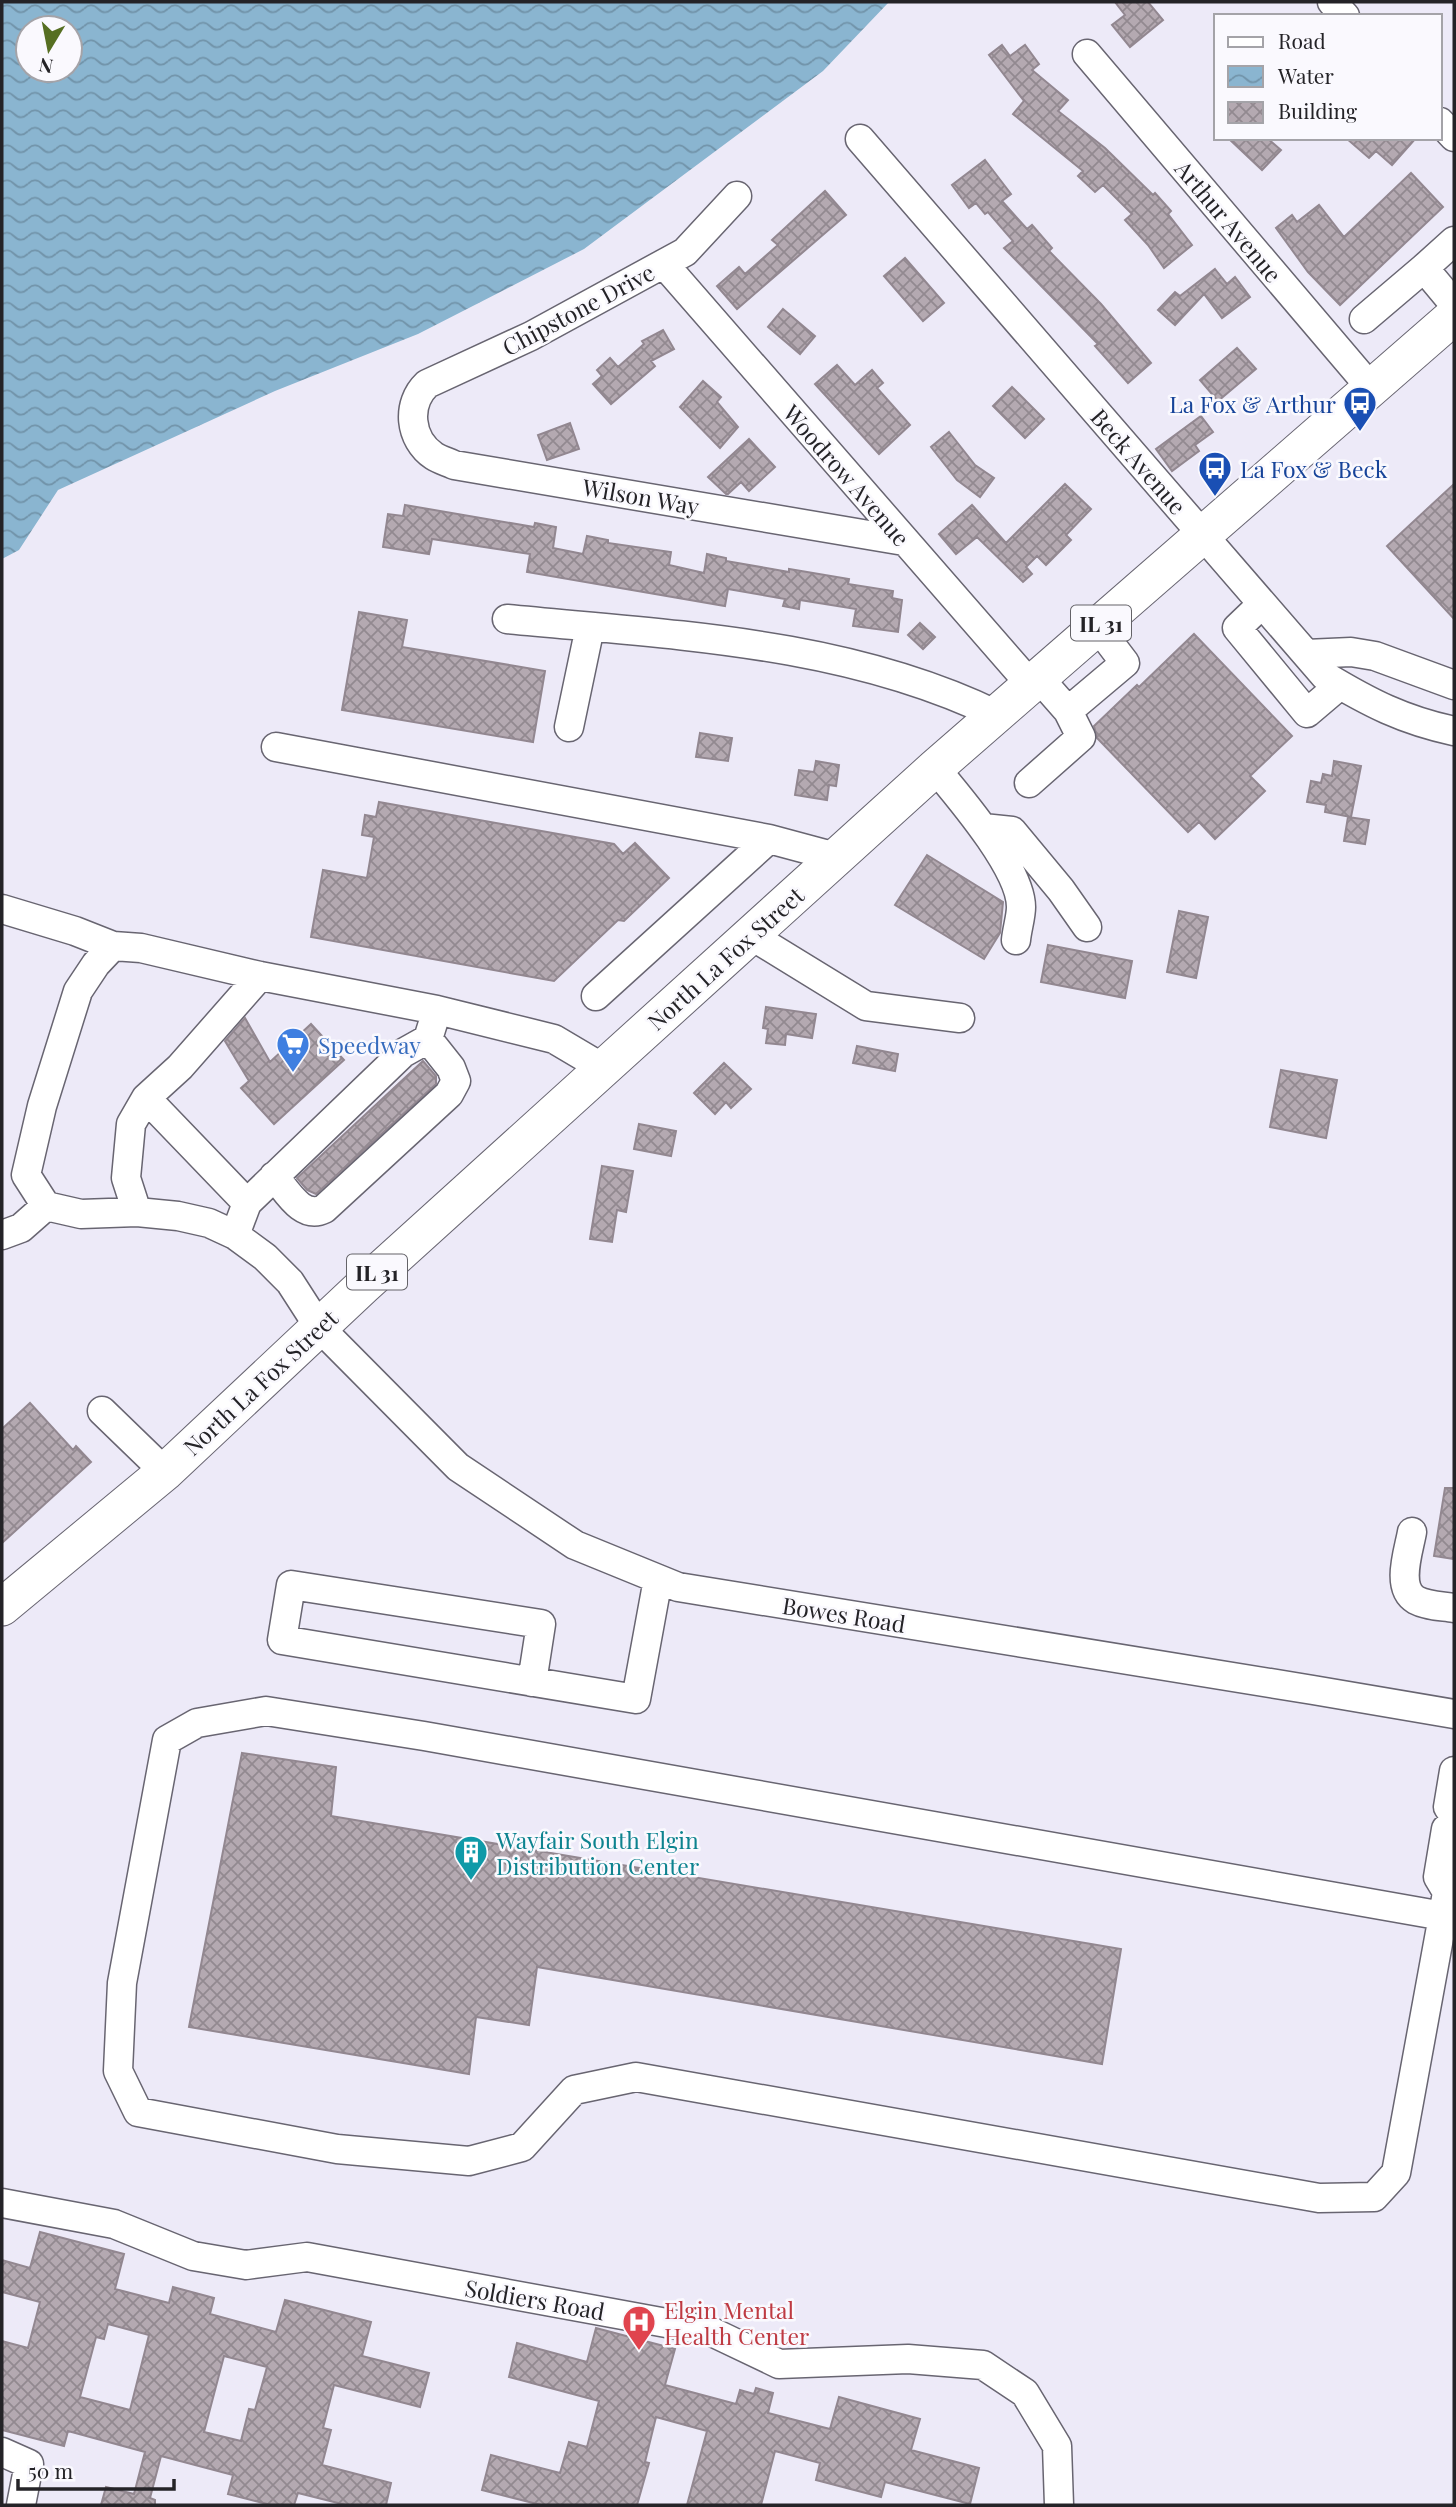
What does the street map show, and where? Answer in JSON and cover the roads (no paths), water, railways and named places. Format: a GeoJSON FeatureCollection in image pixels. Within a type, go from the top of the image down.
{"type":"FeatureCollection","features":[{"type":"Feature","properties":{"kind":"main road","name":"North La Fox Street"},"geometry":{"type":"LineString","coordinates":[[2,1606],[165,1472],[319,1327],[935,768],[1454,316]]}},
{"type":"Feature","properties":{"kind":"street","name":"Arthur Avenue"},"geometry":{"type":"LineString","coordinates":[[1087,54],[1371,388]]}},
{"type":"Feature","properties":{"kind":"street"},"geometry":{"type":"LineString","coordinates":[[1442,124],[1454,137]]}},
{"type":"Feature","properties":{"kind":"street","name":"Beck Avenue"},"geometry":{"type":"LineString","coordinates":[[860,139],[1325,677],[1391,713],[1426,725],[1454,730]]}},
{"type":"Feature","properties":{"kind":"street","name":"Chipstone Drive"},"geometry":{"type":"LineString","coordinates":[[413,408],[419,392],[427,384],[531,336],[685,252],[737,196]]}},
{"type":"Feature","properties":{"kind":"street"},"geometry":{"type":"LineString","coordinates":[[1364,318],[1454,241]]}},
{"type":"Feature","properties":{"kind":"street","name":"Woodrow Avenue"},"geometry":{"type":"LineString","coordinates":[[664,264],[904,541],[1035,682],[1068,711]]}},
{"type":"Feature","properties":{"kind":"street"},"geometry":{"type":"LineString","coordinates":[[1424,268],[1454,304]]}},
{"type":"Feature","properties":{"kind":"street","name":"Wilson Way"},"geometry":{"type":"LineString","coordinates":[[413,408],[413,425],[419,442],[434,456],[454,465],[904,541]]}},
{"type":"Feature","properties":{"kind":"street"},"geometry":{"type":"LineString","coordinates":[[1262,604],[1237,628],[1307,713],[1340,685]]}},
{"type":"Feature","properties":{"kind":"street"},"geometry":{"type":"LineString","coordinates":[[507,619],[772,646],[904,678],[959,696],[997,715]]}},
{"type":"Feature","properties":{"kind":"street"},"geometry":{"type":"LineString","coordinates":[[1029,783],[1081,737],[1068,711],[1125,663],[1097,626]]}},
{"type":"Feature","properties":{"kind":"street"},"geometry":{"type":"LineString","coordinates":[[569,727],[590,627]]}},
{"type":"Feature","properties":{"kind":"street"},"geometry":{"type":"LineString","coordinates":[[1306,654],[1351,652],[1375,656],[1454,685]]}},
{"type":"Feature","properties":{"kind":"street"},"geometry":{"type":"LineString","coordinates":[[276,747],[769,839],[836,857]]}},
{"type":"Feature","properties":{"kind":"street"},"geometry":{"type":"LineString","coordinates":[[935,768],[976,817],[1013,878],[1021,906],[1016,940]]}},
{"type":"Feature","properties":{"kind":"street"},"geometry":{"type":"LineString","coordinates":[[983,828],[1012,831],[1061,890],[1087,927]]}},
{"type":"Feature","properties":{"kind":"street"},"geometry":{"type":"LineString","coordinates":[[596,996],[769,839]]}},
{"type":"Feature","properties":{"kind":"street"},"geometry":{"type":"LineString","coordinates":[[2,909],[75,931],[113,946],[141,948],[260,976],[437,1010],[554,1039],[603,1068]]}},
{"type":"Feature","properties":{"kind":"street"},"geometry":{"type":"LineString","coordinates":[[752,936],[866,1006],[960,1018]]}},
{"type":"Feature","properties":{"kind":"street"},"geometry":{"type":"LineString","coordinates":[[2,1236],[21,1228],[46,1206],[26,1175],[42,1106],[78,990],[113,946]]}},
{"type":"Feature","properties":{"kind":"street"},"geometry":{"type":"LineString","coordinates":[[137,1212],[126,1178],[131,1124],[146,1098],[180,1067],[260,976]]}},
{"type":"Feature","properties":{"kind":"street"},"geometry":{"type":"LineString","coordinates":[[235,1235],[247,1203],[403,1053],[428,1039],[437,1010]]}},
{"type":"Feature","properties":{"kind":"street"},"geometry":{"type":"LineString","coordinates":[[274,1176],[303,1211],[316,1213],[324,1209],[449,1094],[456,1081],[451,1068],[428,1039]]}},
{"type":"Feature","properties":{"kind":"street"},"geometry":{"type":"LineString","coordinates":[[146,1098],[247,1203]]}},
{"type":"Feature","properties":{"kind":"street","name":"Bowes Road"},"geometry":{"type":"LineString","coordinates":[[46,1206],[81,1214],[137,1212],[209,1223],[235,1235],[265,1257],[290,1282],[319,1327],[458,1467],[575,1545],[678,1587],[1454,1714]]}},
{"type":"Feature","properties":{"kind":"street"},"geometry":{"type":"LineString","coordinates":[[102,1411],[165,1472]]}},
{"type":"Feature","properties":{"kind":"street"},"geometry":{"type":"LineString","coordinates":[[1412,1532],[1405,1577],[1407,1590],[1414,1599],[1454,1608]]}},
{"type":"Feature","properties":{"kind":"street"},"geometry":{"type":"LineString","coordinates":[[532,1682],[541,1624],[292,1585],[282,1640],[532,1682],[636,1699],[658,1579]]}},
{"type":"Feature","properties":{"kind":"street"},"geometry":{"type":"LineString","coordinates":[[1448,1898],[266,1711],[197,1723],[167,1740],[122,1983],[118,2071],[138,2112],[337,2149],[469,2161],[522,2147],[574,2090],[636,2077],[1319,2197],[1374,2197],[1396,2173],[1448,1898],[1437,1877],[1446,1829],[1454,1824]]}},
{"type":"Feature","properties":{"kind":"street"},"geometry":{"type":"LineString","coordinates":[[1454,1771],[1448,1807],[1454,1816]]}},
{"type":"Feature","properties":{"kind":"street","name":"Soldiers Road"},"geometry":{"type":"LineString","coordinates":[[2,2203],[114,2224],[192,2256],[246,2265],[306,2257],[710,2331],[779,2364],[908,2358],[983,2365],[1025,2393],[1057,2446],[1059,2505]]}},
{"type":"Feature","properties":{"kind":"street"},"geometry":{"type":"LineString","coordinates":[[2,2452],[29,2464],[21,2505]]}},
{"type":"Feature","properties":{"kind":"water"},"geometry":{"type":"Polygon","coordinates":[[[2,2],[889,2],[823,71],[584,249],[418,334],[275,391],[58,490],[19,550],[2,559],[2,2]]]}},
{"type":"Feature","properties":{"kind":"place","name":"La Fox & Arthur"},"geometry":{"type":"Point","coordinates":[1360,433]}},
{"type":"Feature","properties":{"kind":"place","name":"La Fox & Beck"},"geometry":{"type":"Point","coordinates":[1215,498]}},
{"type":"Feature","properties":{"kind":"place","name":"Speedway"},"geometry":{"type":"Point","coordinates":[293,1074]}},
{"type":"Feature","properties":{"kind":"place","name":"Wayfair South Elgin Distribution Center"},"geometry":{"type":"Point","coordinates":[471,1882]}},
{"type":"Feature","properties":{"kind":"place","name":"Elgin Mental Health Center"},"geometry":{"type":"Point","coordinates":[639,2352]}}]}
